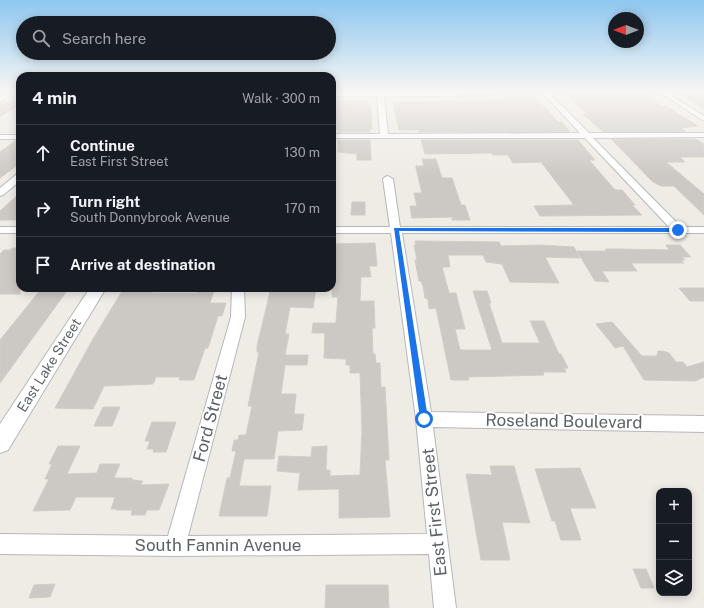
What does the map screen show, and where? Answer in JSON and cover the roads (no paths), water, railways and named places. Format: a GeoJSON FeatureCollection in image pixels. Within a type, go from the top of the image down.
{"type":"FeatureCollection","features":[{"type":"Feature","properties":{"kind":"street"},"geometry":{"type":"LineString","coordinates":[[382,119],[384,136]]}},
{"type":"Feature","properties":{"kind":"street"},"geometry":{"type":"LineString","coordinates":[[571,119],[678,230]]}},
{"type":"Feature","properties":{"kind":"street"},"geometry":{"type":"LineString","coordinates":[[336,136],[704,135]]}},
{"type":"Feature","properties":{"kind":"street"},"geometry":{"type":"LineString","coordinates":[[0,137],[16,137]]}},
{"type":"Feature","properties":{"kind":"street"},"geometry":{"type":"LineString","coordinates":[[0,193],[16,179]]}},
{"type":"Feature","properties":{"kind":"street","name":"East First Street"},"geometry":{"type":"LineString","coordinates":[[388,179],[424,419],[445,608]]}},
{"type":"Feature","properties":{"kind":"street"},"geometry":{"type":"LineString","coordinates":[[0,230],[16,230]]}},
{"type":"Feature","properties":{"kind":"street"},"geometry":{"type":"LineString","coordinates":[[336,230],[700,230],[704,239]]}},
{"type":"Feature","properties":{"kind":"street","name":"East Lake Street"},"geometry":{"type":"LineString","coordinates":[[0,443],[95,292]]}},
{"type":"Feature","properties":{"kind":"street","name":"Ford Street"},"geometry":{"type":"LineString","coordinates":[[175,546],[238,317],[238,292]]}},
{"type":"Feature","properties":{"kind":"street","name":"Roseland Boulevard"},"geometry":{"type":"LineString","coordinates":[[424,419],[704,424]]}},
{"type":"Feature","properties":{"kind":"street","name":"South Fannin Avenue"},"geometry":{"type":"LineString","coordinates":[[0,544],[175,546],[437,544]]}}]}
